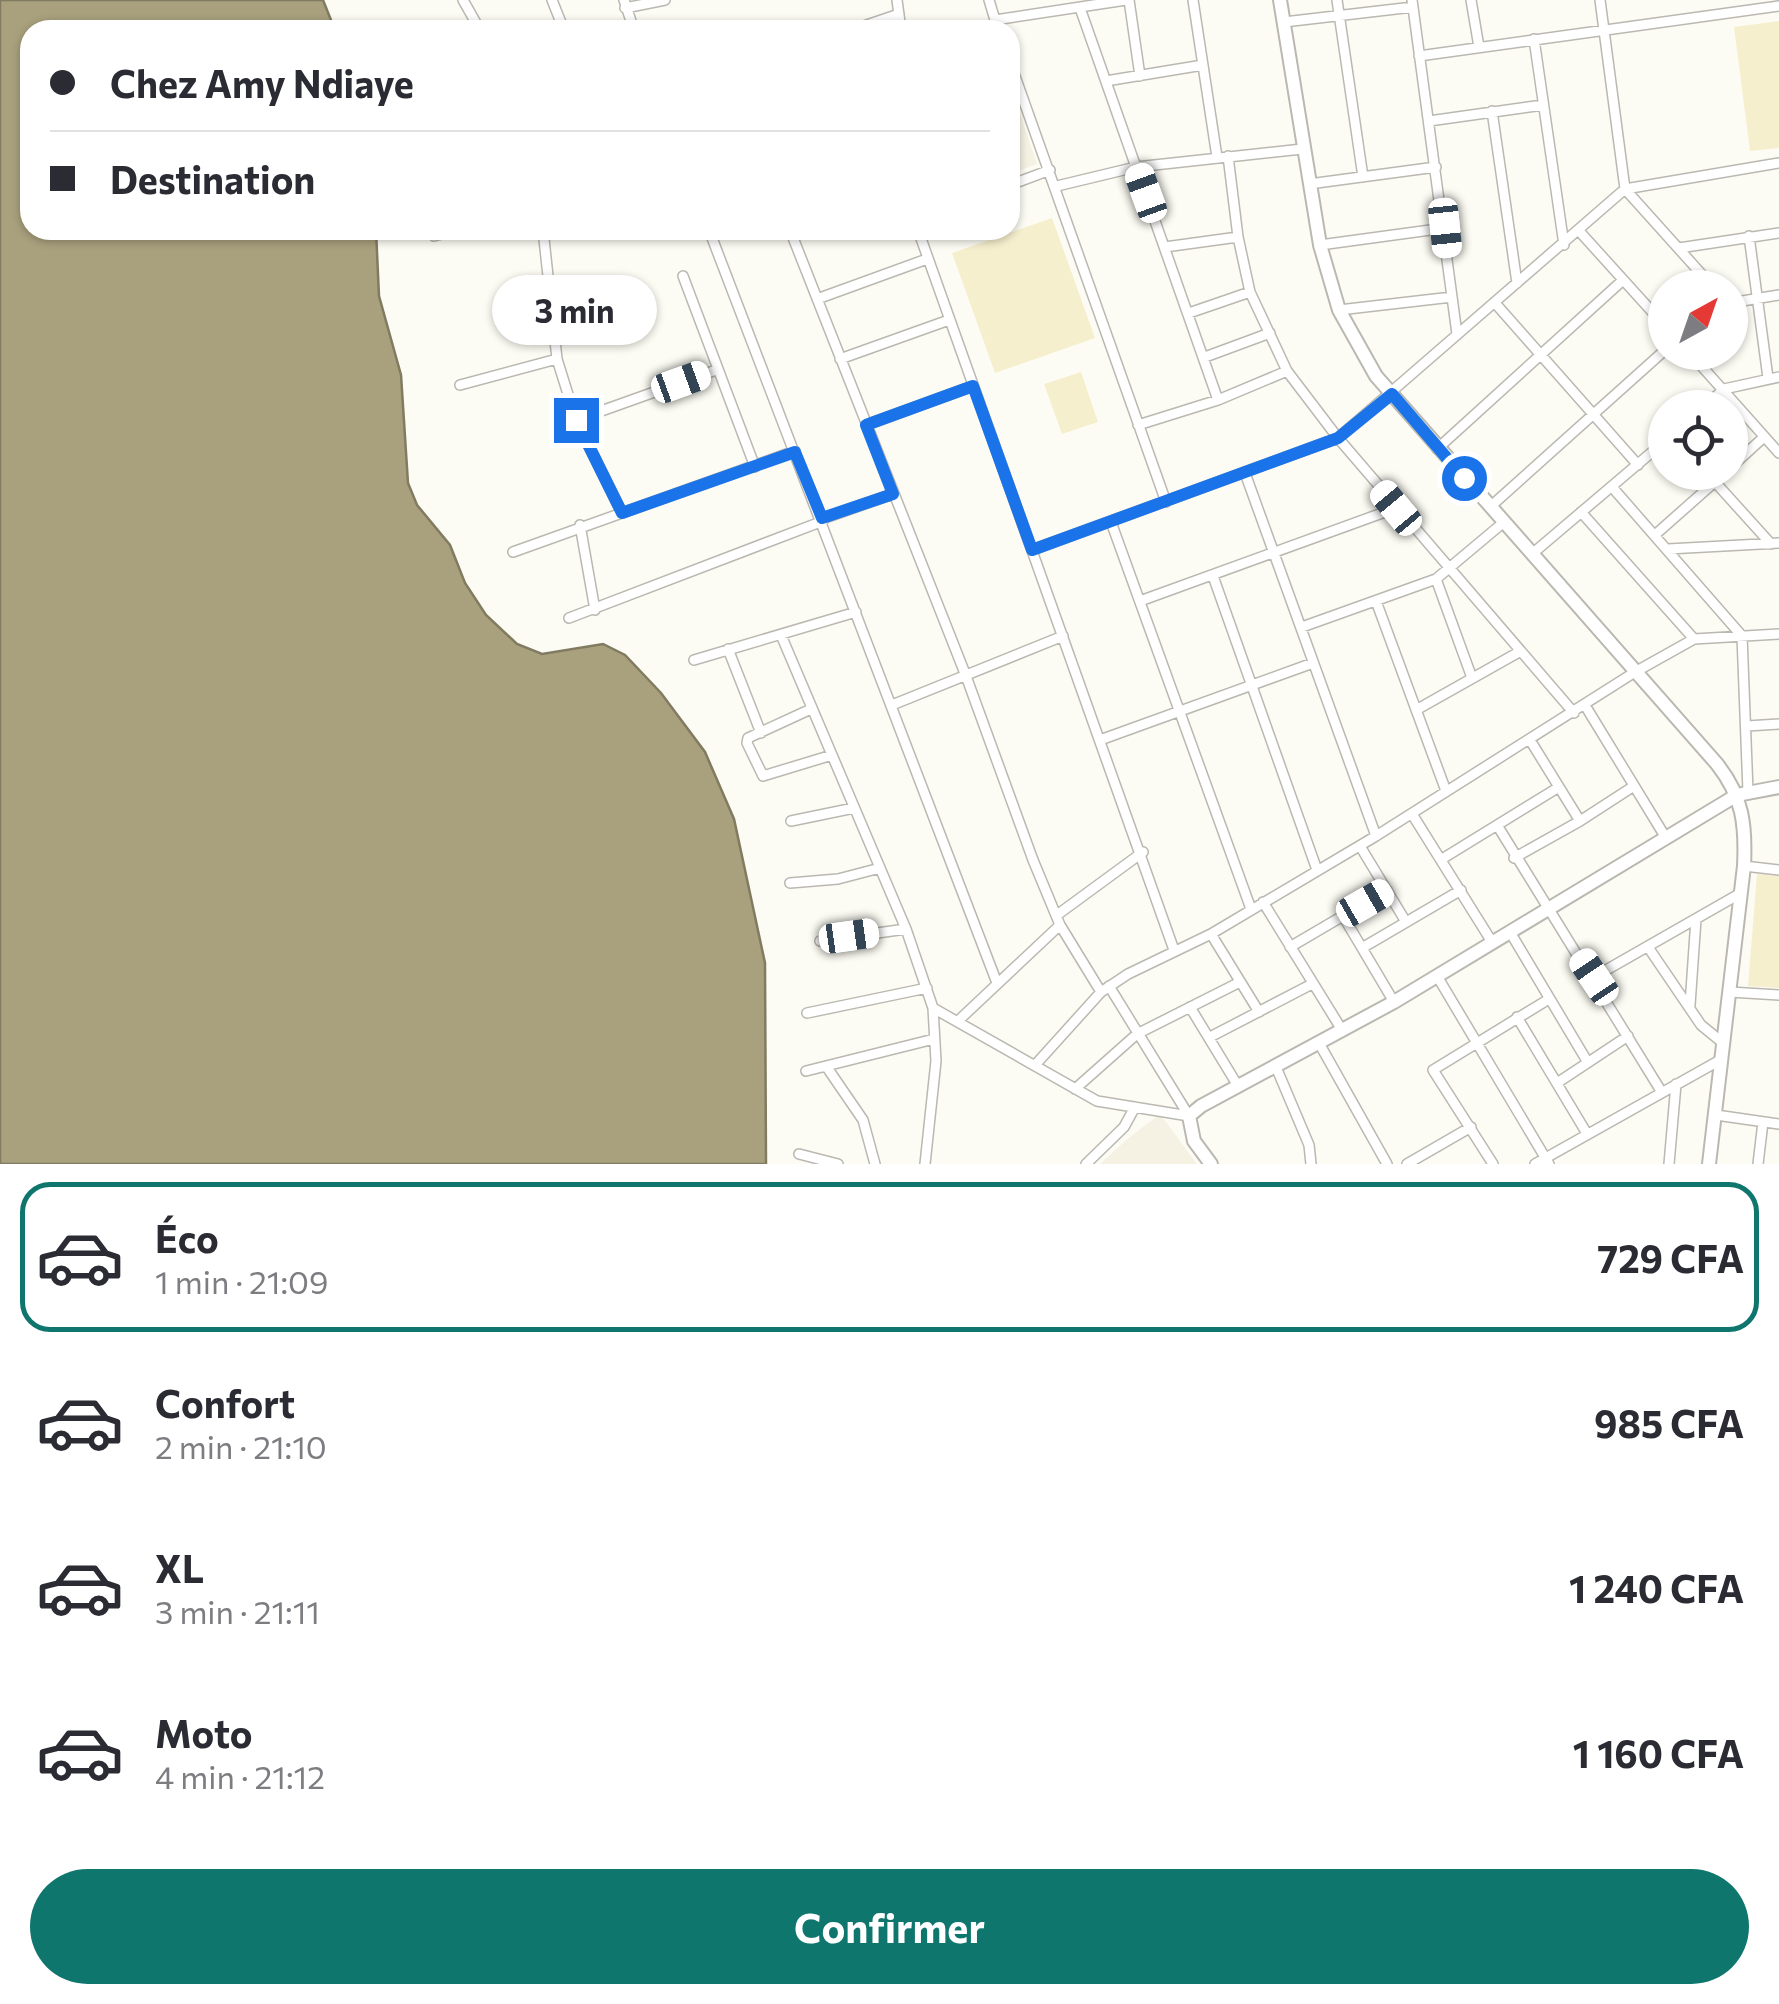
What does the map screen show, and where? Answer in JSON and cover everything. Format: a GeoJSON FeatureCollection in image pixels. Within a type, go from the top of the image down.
{"type":"FeatureCollection","features":[{"type":"Feature","properties":{"kind":"main road"},"geometry":{"type":"LineString","coordinates":[[1280,0],[1320,245],[1339,310],[1376,376],[1743,794],[1744,866],[1709,1164]]}},
{"type":"Feature","properties":{"kind":"main road"},"geometry":{"type":"LineString","coordinates":[[1211,1164],[1194,1141],[1190,1116],[1394,1002],[1743,794],[1779,787]]}},
{"type":"Feature","properties":{"kind":"street"},"geometry":{"type":"LineString","coordinates":[[625,4],[665,0]]}},
{"type":"Feature","properties":{"kind":"street"},"geometry":{"type":"LineString","coordinates":[[897,0],[900,20]]}},
{"type":"Feature","properties":{"kind":"street"},"geometry":{"type":"LineString","coordinates":[[1012,20],[1062,4],[1080,8],[1127,0],[1140,76]]}},
{"type":"Feature","properties":{"kind":"street"},"geometry":{"type":"LineString","coordinates":[[1193,0],[1250,292],[1287,371],[1396,508],[1574,714]]}},
{"type":"Feature","properties":{"kind":"street"},"geometry":{"type":"LineString","coordinates":[[1337,0],[1364,177]]}},
{"type":"Feature","properties":{"kind":"street"},"geometry":{"type":"LineString","coordinates":[[1471,0],[1478,47]]}},
{"type":"Feature","properties":{"kind":"street"},"geometry":{"type":"LineString","coordinates":[[1600,0],[1626,189],[1698,270]]}},
{"type":"Feature","properties":{"kind":"street"},"geometry":{"type":"LineString","coordinates":[[1730,0],[1732,12]]}},
{"type":"Feature","properties":{"kind":"street"},"geometry":{"type":"LineString","coordinates":[[1284,22],[1413,4],[1457,334]]}},
{"type":"Feature","properties":{"kind":"street"},"geometry":{"type":"LineString","coordinates":[[1419,56],[1779,6]]}},
{"type":"Feature","properties":{"kind":"street"},"geometry":{"type":"LineString","coordinates":[[1080,8],[1218,400]]}},
{"type":"Feature","properties":{"kind":"street"},"geometry":{"type":"LineString","coordinates":[[881,20],[899,14]]}},
{"type":"Feature","properties":{"kind":"street"},"geometry":{"type":"LineString","coordinates":[[1534,39],[1564,245]]}},
{"type":"Feature","properties":{"kind":"street"},"geometry":{"type":"LineString","coordinates":[[1106,82],[1203,65]]}},
{"type":"Feature","properties":{"kind":"street"},"geometry":{"type":"LineString","coordinates":[[1020,89],[1166,502]]}},
{"type":"Feature","properties":{"kind":"street"},"geometry":{"type":"LineString","coordinates":[[1429,121],[1543,104]]}},
{"type":"Feature","properties":{"kind":"street"},"geometry":{"type":"LineString","coordinates":[[1492,111],[1517,283]]}},
{"type":"Feature","properties":{"kind":"street"},"geometry":{"type":"LineString","coordinates":[[1057,186],[1136,167],[1302,149]]}},
{"type":"Feature","properties":{"kind":"street"},"geometry":{"type":"LineString","coordinates":[[1032,550],[1338,438],[1626,189],[1779,163]]}},
{"type":"Feature","properties":{"kind":"street"},"geometry":{"type":"LineString","coordinates":[[1310,184],[1436,167]]}},
{"type":"Feature","properties":{"kind":"street"},"geometry":{"type":"LineString","coordinates":[[1020,181],[1050,170]]}},
{"type":"Feature","properties":{"kind":"street"},"geometry":{"type":"LineString","coordinates":[[1320,245],[1445,228]]}},
{"type":"Feature","properties":{"kind":"street"},"geometry":{"type":"LineString","coordinates":[[1580,232],[1648,308]]}},
{"type":"Feature","properties":{"kind":"street"},"geometry":{"type":"LineString","coordinates":[[1679,248],[1779,233]]}},
{"type":"Feature","properties":{"kind":"street"},"geometry":{"type":"LineString","coordinates":[[1706,370],[1724,390],[1774,378],[1756,298],[1749,236]]}},
{"type":"Feature","properties":{"kind":"street"},"geometry":{"type":"LineString","coordinates":[[1165,246],[1238,237]]}},
{"type":"Feature","properties":{"kind":"street"},"geometry":{"type":"LineString","coordinates":[[544,240],[557,359],[576,420],[622,513]]}},
{"type":"Feature","properties":{"kind":"street"},"geometry":{"type":"LineString","coordinates":[[713,240],[997,983]]}},
{"type":"Feature","properties":{"kind":"street"},"geometry":{"type":"LineString","coordinates":[[794,240],[1058,920],[1190,1116]]}},
{"type":"Feature","properties":{"kind":"street"},"geometry":{"type":"LineString","coordinates":[[921,240],[1143,852],[1174,950]]}},
{"type":"Feature","properties":{"kind":"street"},"geometry":{"type":"LineString","coordinates":[[817,299],[928,259]]}},
{"type":"Feature","properties":{"kind":"street"},"geometry":{"type":"LineString","coordinates":[[683,276],[755,467]]}},
{"type":"Feature","properties":{"kind":"street"},"geometry":{"type":"LineString","coordinates":[[1437,449],[1622,280]]}},
{"type":"Feature","properties":{"kind":"street"},"geometry":{"type":"LineString","coordinates":[[1189,312],[1250,292]]}},
{"type":"Feature","properties":{"kind":"street"},"geometry":{"type":"LineString","coordinates":[[1748,300],[1779,295]]}},
{"type":"Feature","properties":{"kind":"street"},"geometry":{"type":"LineString","coordinates":[[1339,310],[1452,297]]}},
{"type":"Feature","properties":{"kind":"street"},"geometry":{"type":"LineString","coordinates":[[1495,303],[1638,465]]}},
{"type":"Feature","properties":{"kind":"street"},"geometry":{"type":"LineString","coordinates":[[840,359],[949,320]]}},
{"type":"Feature","properties":{"kind":"street"},"geometry":{"type":"LineString","coordinates":[[1205,357],[1270,332]]}},
{"type":"Feature","properties":{"kind":"street"},"geometry":{"type":"LineString","coordinates":[[460,385],[557,359]]}},
{"type":"Feature","properties":{"kind":"street"},"geometry":{"type":"LineString","coordinates":[[1490,506],[1648,365]]}},
{"type":"Feature","properties":{"kind":"street"},"geometry":{"type":"LineString","coordinates":[[576,420],[716,370]]}},
{"type":"Feature","properties":{"kind":"street"},"geometry":{"type":"LineString","coordinates":[[1138,425],[1218,400],[1287,371]]}},
{"type":"Feature","properties":{"kind":"street"},"geometry":{"type":"LineString","coordinates":[[866,425],[973,386]]}},
{"type":"Feature","properties":{"kind":"street"},"geometry":{"type":"LineString","coordinates":[[1748,418],[1779,453]]}},
{"type":"Feature","properties":{"kind":"street"},"geometry":{"type":"LineString","coordinates":[[1748,452],[1764,437]]}},
{"type":"Feature","properties":{"kind":"street"},"geometry":{"type":"LineString","coordinates":[[513,552],[580,525],[795,452]]}},
{"type":"Feature","properties":{"kind":"street"},"geometry":{"type":"LineString","coordinates":[[1532,554],[1648,456]]}},
{"type":"Feature","properties":{"kind":"street"},"geometry":{"type":"LineString","coordinates":[[1245,473],[1376,836]]}},
{"type":"Feature","properties":{"kind":"street"},"geometry":{"type":"LineString","coordinates":[[1612,488],[1742,636],[1747,726],[1743,794]]}},
{"type":"Feature","properties":{"kind":"street"},"geometry":{"type":"LineString","coordinates":[[1656,534],[1706,490]]}},
{"type":"Feature","properties":{"kind":"street"},"geometry":{"type":"LineString","coordinates":[[1723,490],[1775,544]]}},
{"type":"Feature","properties":{"kind":"street"},"geometry":{"type":"LineString","coordinates":[[569,618],[893,494]]}},
{"type":"Feature","properties":{"kind":"street"},"geometry":{"type":"LineString","coordinates":[[1140,601],[1396,508]]}},
{"type":"Feature","properties":{"kind":"street"},"geometry":{"type":"LineString","coordinates":[[1581,512],[1694,639]]}},
{"type":"Feature","properties":{"kind":"street"},"geometry":{"type":"LineString","coordinates":[[1111,522],[1251,909]]}},
{"type":"Feature","properties":{"kind":"street"},"geometry":{"type":"LineString","coordinates":[[1302,627],[1436,579],[1504,522]]}},
{"type":"Feature","properties":{"kind":"street"},"geometry":{"type":"LineString","coordinates":[[580,525],[595,610]]}},
{"type":"Feature","properties":{"kind":"street"},"geometry":{"type":"LineString","coordinates":[[1668,548],[1775,544]]}},
{"type":"Feature","properties":{"kind":"street"},"geometry":{"type":"LineString","coordinates":[[1214,576],[1317,870]]}},
{"type":"Feature","properties":{"kind":"street"},"geometry":{"type":"LineString","coordinates":[[1436,579],[1472,678]]}},
{"type":"Feature","properties":{"kind":"street"},"geometry":{"type":"LineString","coordinates":[[1376,602],[1446,791]]}},
{"type":"Feature","properties":{"kind":"street"},"geometry":{"type":"LineString","coordinates":[[694,660],[856,612]]}},
{"type":"Feature","properties":{"kind":"street"},"geometry":{"type":"LineString","coordinates":[[1036,1064],[1105,989],[1211,934],[1360,846],[1586,707],[1635,672],[1694,639],[1779,634]]}},
{"type":"Feature","properties":{"kind":"street"},"geometry":{"type":"LineString","coordinates":[[780,635],[906,928],[933,1008],[926,1164]]}},
{"type":"Feature","properties":{"kind":"street"},"geometry":{"type":"LineString","coordinates":[[892,705],[1063,636]]}},
{"type":"Feature","properties":{"kind":"street"},"geometry":{"type":"LineString","coordinates":[[728,649],[760,733]]}},
{"type":"Feature","properties":{"kind":"street"},"geometry":{"type":"LineString","coordinates":[[1416,710],[1519,652]]}},
{"type":"Feature","properties":{"kind":"street"},"geometry":{"type":"LineString","coordinates":[[1100,740],[1313,663]]}},
{"type":"Feature","properties":{"kind":"street"},"geometry":{"type":"LineString","coordinates":[[1586,707],[1666,838]]}},
{"type":"Feature","properties":{"kind":"street"},"geometry":{"type":"LineString","coordinates":[[811,708],[746,740],[763,776],[832,756]]}},
{"type":"Feature","properties":{"kind":"street"},"geometry":{"type":"LineString","coordinates":[[1747,726],[1779,724]]}},
{"type":"Feature","properties":{"kind":"street"},"geometry":{"type":"LineString","coordinates":[[1530,740],[1580,821]]}},
{"type":"Feature","properties":{"kind":"street"},"geometry":{"type":"LineString","coordinates":[[1514,858],[1634,786]]}},
{"type":"Feature","properties":{"kind":"street"},"geometry":{"type":"LineString","coordinates":[[1442,859],[1559,787]]}},
{"type":"Feature","properties":{"kind":"street"},"geometry":{"type":"LineString","coordinates":[[791,821],[854,808]]}},
{"type":"Feature","properties":{"kind":"street"},"geometry":{"type":"LineString","coordinates":[[1412,814],[1492,942]]}},
{"type":"Feature","properties":{"kind":"street"},"geometry":{"type":"LineString","coordinates":[[1496,825],[1662,1091]]}},
{"type":"Feature","properties":{"kind":"street"},"geometry":{"type":"LineString","coordinates":[[1360,846],[1406,922]]}},
{"type":"Feature","properties":{"kind":"street"},"geometry":{"type":"LineString","coordinates":[[959,1020],[1058,920],[1143,852]]}},
{"type":"Feature","properties":{"kind":"street"},"geometry":{"type":"LineString","coordinates":[[1744,866],[1779,870]]}},
{"type":"Feature","properties":{"kind":"street"},"geometry":{"type":"LineString","coordinates":[[790,883],[838,879],[880,868]]}},
{"type":"Feature","properties":{"kind":"street"},"geometry":{"type":"LineString","coordinates":[[1290,947],[1387,890]]}},
{"type":"Feature","properties":{"kind":"street"},"geometry":{"type":"LineString","coordinates":[[1362,948],[1461,890]]}},
{"type":"Feature","properties":{"kind":"street"},"geometry":{"type":"LineString","coordinates":[[1594,977],[1741,893]]}},
{"type":"Feature","properties":{"kind":"street"},"geometry":{"type":"LineString","coordinates":[[1263,902],[1342,1030]]}},
{"type":"Feature","properties":{"kind":"street"},"geometry":{"type":"LineString","coordinates":[[1343,916],[1394,1002]]}},
{"type":"Feature","properties":{"kind":"street"},"geometry":{"type":"LineString","coordinates":[[1690,1005],[1696,918]]}},
{"type":"Feature","properties":{"kind":"street"},"geometry":{"type":"LineString","coordinates":[[820,940],[906,928]]}},
{"type":"Feature","properties":{"kind":"street"},"geometry":{"type":"LineString","coordinates":[[1510,932],[1587,1062]]}},
{"type":"Feature","properties":{"kind":"street"},"geometry":{"type":"LineString","coordinates":[[1211,934],[1259,1012]]}},
{"type":"Feature","properties":{"kind":"street"},"geometry":{"type":"LineString","coordinates":[[1648,947],[1701,1025],[1724,1043]]}},
{"type":"Feature","properties":{"kind":"street"},"geometry":{"type":"LineString","coordinates":[[1437,976],[1547,1161]]}},
{"type":"Feature","properties":{"kind":"street"},"geometry":{"type":"LineString","coordinates":[[1074,1088],[1137,1034],[1240,982]]}},
{"type":"Feature","properties":{"kind":"street"},"geometry":{"type":"LineString","coordinates":[[1210,1037],[1312,984]]}},
{"type":"Feature","properties":{"kind":"street"},"geometry":{"type":"LineString","coordinates":[[806,1013],[927,988]]}},
{"type":"Feature","properties":{"kind":"street"},"geometry":{"type":"LineString","coordinates":[[1730,992],[1779,995]]}},
{"type":"Feature","properties":{"kind":"street"},"geometry":{"type":"LineString","coordinates":[[1492,1164],[1433,1073],[1438,1064],[1549,998]]}},
{"type":"Feature","properties":{"kind":"street"},"geometry":{"type":"LineString","coordinates":[[933,1008],[1097,1100],[1190,1116]]}},
{"type":"Feature","properties":{"kind":"street"},"geometry":{"type":"LineString","coordinates":[[1190,1008],[1238,1086]]}},
{"type":"Feature","properties":{"kind":"street"},"geometry":{"type":"LineString","coordinates":[[1517,1017],[1586,1132]]}},
{"type":"Feature","properties":{"kind":"street"},"geometry":{"type":"LineString","coordinates":[[1556,1083],[1628,1036]]}},
{"type":"Feature","properties":{"kind":"street"},"geometry":{"type":"LineString","coordinates":[[806,1072],[934,1040]]}},
{"type":"Feature","properties":{"kind":"street"},"geometry":{"type":"LineString","coordinates":[[1319,1042],[1387,1164]]}},
{"type":"Feature","properties":{"kind":"street"},"geometry":{"type":"LineString","coordinates":[[1535,1164],[1547,1161],[1586,1132],[1722,1059]]}},
{"type":"Feature","properties":{"kind":"street"},"geometry":{"type":"LineString","coordinates":[[826,1066],[862,1120],[875,1164]]}},
{"type":"Feature","properties":{"kind":"street"},"geometry":{"type":"LineString","coordinates":[[1276,1067],[1308,1145],[1311,1164]]}},
{"type":"Feature","properties":{"kind":"street"},"geometry":{"type":"LineString","coordinates":[[1670,1164],[1676,1084]]}},
{"type":"Feature","properties":{"kind":"street"},"geometry":{"type":"LineString","coordinates":[[1086,1164],[1124,1126],[1135,1107]]}},
{"type":"Feature","properties":{"kind":"street"},"geometry":{"type":"LineString","coordinates":[[1716,1115],[1779,1124]]}},
{"type":"Feature","properties":{"kind":"street"},"geometry":{"type":"LineString","coordinates":[[1758,1164],[1763,1122]]}},
{"type":"Feature","properties":{"kind":"street"},"geometry":{"type":"LineString","coordinates":[[1406,1164],[1471,1127]]}},
{"type":"Feature","properties":{"kind":"street"},"geometry":{"type":"LineString","coordinates":[[800,1154],[838,1164]]}},
{"type":"Feature","properties":{"kind":"shaded area"},"geometry":{"type":"Polygon","coordinates":[[[0,0],[323,0],[331,20],[20,20],[20,240],[376,240],[379,296],[401,375],[408,483],[417,505],[450,545],[465,583],[486,615],[517,644],[542,654],[603,644],[625,655],[661,693],[705,752],[734,819],[765,963],[766,1164],[0,1164],[0,0]]]}},
{"type":"Feature","properties":{"kind":"shaded area"},"geometry":{"type":"Polygon","coordinates":[[[1779,21],[1779,148],[1750,151],[1734,27],[1779,21]]]}},
{"type":"Feature","properties":{"kind":"shaded area"},"geometry":{"type":"Polygon","coordinates":[[[1020,114],[1037,164],[1020,170],[1020,114]]]}},
{"type":"Feature","properties":{"kind":"shaded area"},"geometry":{"type":"Polygon","coordinates":[[[1052,218],[1095,338],[995,373],[952,253],[989,240],[1020,240],[1020,229],[1052,218]]]}},
{"type":"Feature","properties":{"kind":"shaded area"},"geometry":{"type":"Polygon","coordinates":[[[1081,372],[1098,422],[1062,434],[1044,384],[1081,372]]]}},
{"type":"Feature","properties":{"kind":"shaded area"},"geometry":{"type":"Polygon","coordinates":[[[1757,874],[1779,876],[1779,988],[1748,986],[1757,874]]]}},
{"type":"Feature","properties":{"kind":"shaded area"},"geometry":{"type":"Polygon","coordinates":[[[1160,1114],[1197,1164],[1100,1164],[1126,1140],[1160,1114]]]}},
{"type":"Feature","properties":{"kind":"route"},"geometry":{"type":"LineString","coordinates":[[576,420],[622,513],[795,452],[822,518],[893,494],[866,425],[973,386],[1032,550],[1338,438],[1392,394],[1464,478]]}}]}
